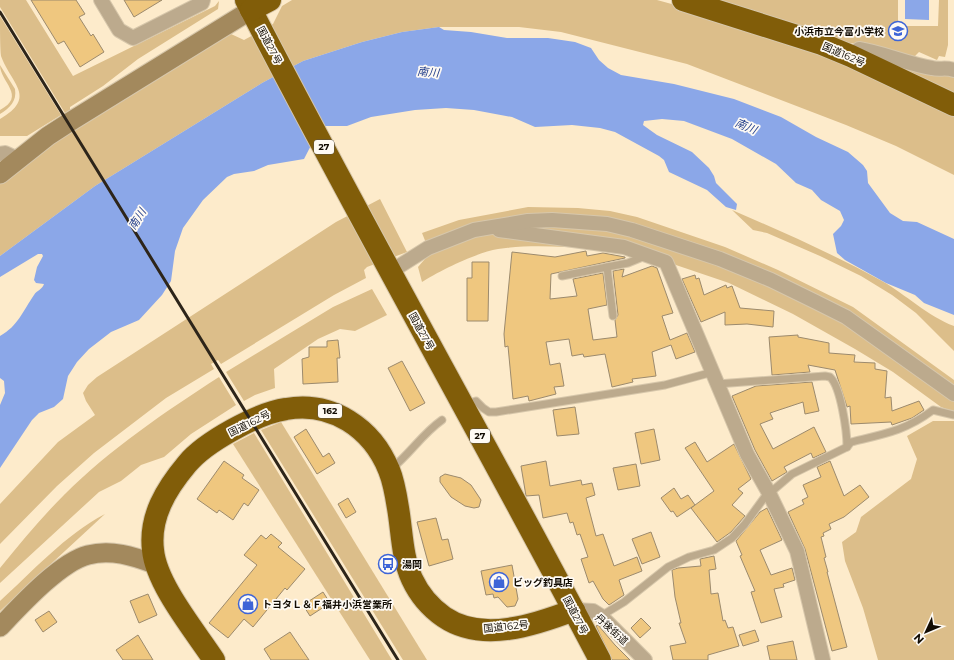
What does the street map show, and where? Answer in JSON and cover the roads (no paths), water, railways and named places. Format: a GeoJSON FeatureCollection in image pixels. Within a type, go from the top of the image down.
{"type":"FeatureCollection","features":[{"type":"Feature","properties":{"kind":"highway","name":"国道162号"},"geometry":{"type":"LineString","coordinates":[[683,0],[763,24],[851,56],[954,105]]}},
{"type":"Feature","properties":{"kind":"highway","name":"国道27号"},"geometry":{"type":"LineString","coordinates":[[256,3],[262,31],[600,660]]}},
{"type":"Feature","properties":{"kind":"highway","name":"国道162号"},"geometry":{"type":"LineString","coordinates":[[214,660],[168,589],[154,564],[152,542],[154,524],[160,502],[170,484],[189,461],[210,445],[237,427],[274,411],[291,408],[309,408],[332,412],[352,421],[366,434],[380,452],[389,470],[398,507],[407,564],[412,579],[425,598],[442,615],[464,626],[490,630],[546,621],[574,610]]}},
{"type":"Feature","properties":{"kind":"street"},"geometry":{"type":"LineString","coordinates":[[101,0],[119,30],[133,38],[202,3],[203,0]]}},
{"type":"Feature","properties":{"kind":"street"},"geometry":{"type":"LineString","coordinates":[[0,174],[68,123],[256,3]]}},
{"type":"Feature","properties":{"kind":"street"},"geometry":{"type":"LineString","coordinates":[[851,56],[859,49],[934,69],[947,67],[954,70]]}},
{"type":"Feature","properties":{"kind":"street"},"geometry":{"type":"LineString","coordinates":[[0,154],[5,153],[18,159]]}},
{"type":"Feature","properties":{"kind":"street"},"geometry":{"type":"LineString","coordinates":[[388,268],[446,240],[474,230],[528,221],[552,220],[607,224],[632,230],[720,259],[771,280],[846,317],[954,394]]}},
{"type":"Feature","properties":{"kind":"street"},"geometry":{"type":"LineString","coordinates":[[491,228],[624,247],[666,262],[746,454],[769,493],[797,551],[823,660]]}},
{"type":"Feature","properties":{"kind":"street"},"geometry":{"type":"LineString","coordinates":[[0,627],[57,572],[72,562],[88,555],[131,555],[154,564]]}},
{"type":"Feature","properties":{"kind":"street","name":"丹後街道"},"geometry":{"type":"LineString","coordinates":[[574,610],[593,611],[601,616],[645,660]]}},
{"type":"Feature","properties":{"kind":"lane"},"geometry":{"type":"LineString","coordinates":[[562,276],[628,263],[647,255]]}},
{"type":"Feature","properties":{"kind":"lane"},"geometry":{"type":"LineString","coordinates":[[607,267],[612,316]]}},
{"type":"Feature","properties":{"kind":"lane"},"geometry":{"type":"LineString","coordinates":[[473,402],[476,401],[489,412],[496,412],[715,378],[825,376],[830,377],[835,384],[847,438],[847,447]]}},
{"type":"Feature","properties":{"kind":"lane"},"geometry":{"type":"LineString","coordinates":[[601,616],[624,602],[668,567],[689,556],[714,550],[732,538],[769,493],[792,474],[847,447],[851,442],[898,431],[917,422],[933,410],[954,415]]}},
{"type":"Feature","properties":{"kind":"lane"},"geometry":{"type":"LineString","coordinates":[[389,470],[403,459],[424,433],[442,420]]}},
{"type":"Feature","properties":{"kind":"water"},"geometry":{"type":"Polygon","coordinates":[[[905,0],[929,0],[929,20],[905,19],[905,0]]]}},
{"type":"Feature","properties":{"kind":"water","name":"南川"},"geometry":{"type":"Polygon","coordinates":[[[439,27],[444,30],[471,32],[507,38],[548,38],[575,42],[591,48],[599,60],[608,68],[621,75],[674,84],[734,99],[781,117],[816,137],[848,152],[863,165],[867,171],[868,183],[890,213],[903,221],[917,222],[954,239],[954,315],[924,303],[915,295],[886,283],[845,260],[837,253],[833,234],[841,226],[844,220],[840,211],[821,200],[812,190],[796,183],[776,164],[732,139],[684,121],[662,119],[644,121],[643,125],[657,135],[692,152],[709,168],[716,183],[737,204],[736,210],[726,207],[707,190],[669,172],[664,160],[659,156],[615,132],[600,128],[572,125],[535,127],[512,117],[474,110],[446,108],[415,110],[371,117],[347,126],[323,126],[320,128],[304,159],[268,165],[254,171],[234,174],[227,177],[203,200],[183,228],[175,251],[171,281],[162,295],[139,320],[111,332],[89,349],[77,362],[68,376],[63,399],[54,407],[39,413],[32,420],[0,468],[0,405],[5,393],[4,381],[0,378],[0,336],[16,323],[34,295],[42,288],[44,284],[36,283],[34,280],[37,267],[43,256],[42,254],[38,254],[0,277],[0,256],[95,186],[262,83],[303,61],[362,42],[402,32],[439,27]]]}},
{"type":"Feature","properties":{"kind":"railway"},"geometry":{"type":"LineString","coordinates":[[0,12],[398,660]]}},
{"type":"Feature","properties":{"kind":"place","name":"小浜市立今富小学校"},"geometry":{"type":"Point","coordinates":[898,31]}},
{"type":"Feature","properties":{"kind":"place","name":"湯岡"},"geometry":{"type":"Point","coordinates":[388,564]}},
{"type":"Feature","properties":{"kind":"place","name":"ビッグ釣具店"},"geometry":{"type":"Point","coordinates":[499,582]}},
{"type":"Feature","properties":{"kind":"place","name":"トヨタＬ＆Ｆ福井小浜営業所"},"geometry":{"type":"Point","coordinates":[248,604]}}]}
